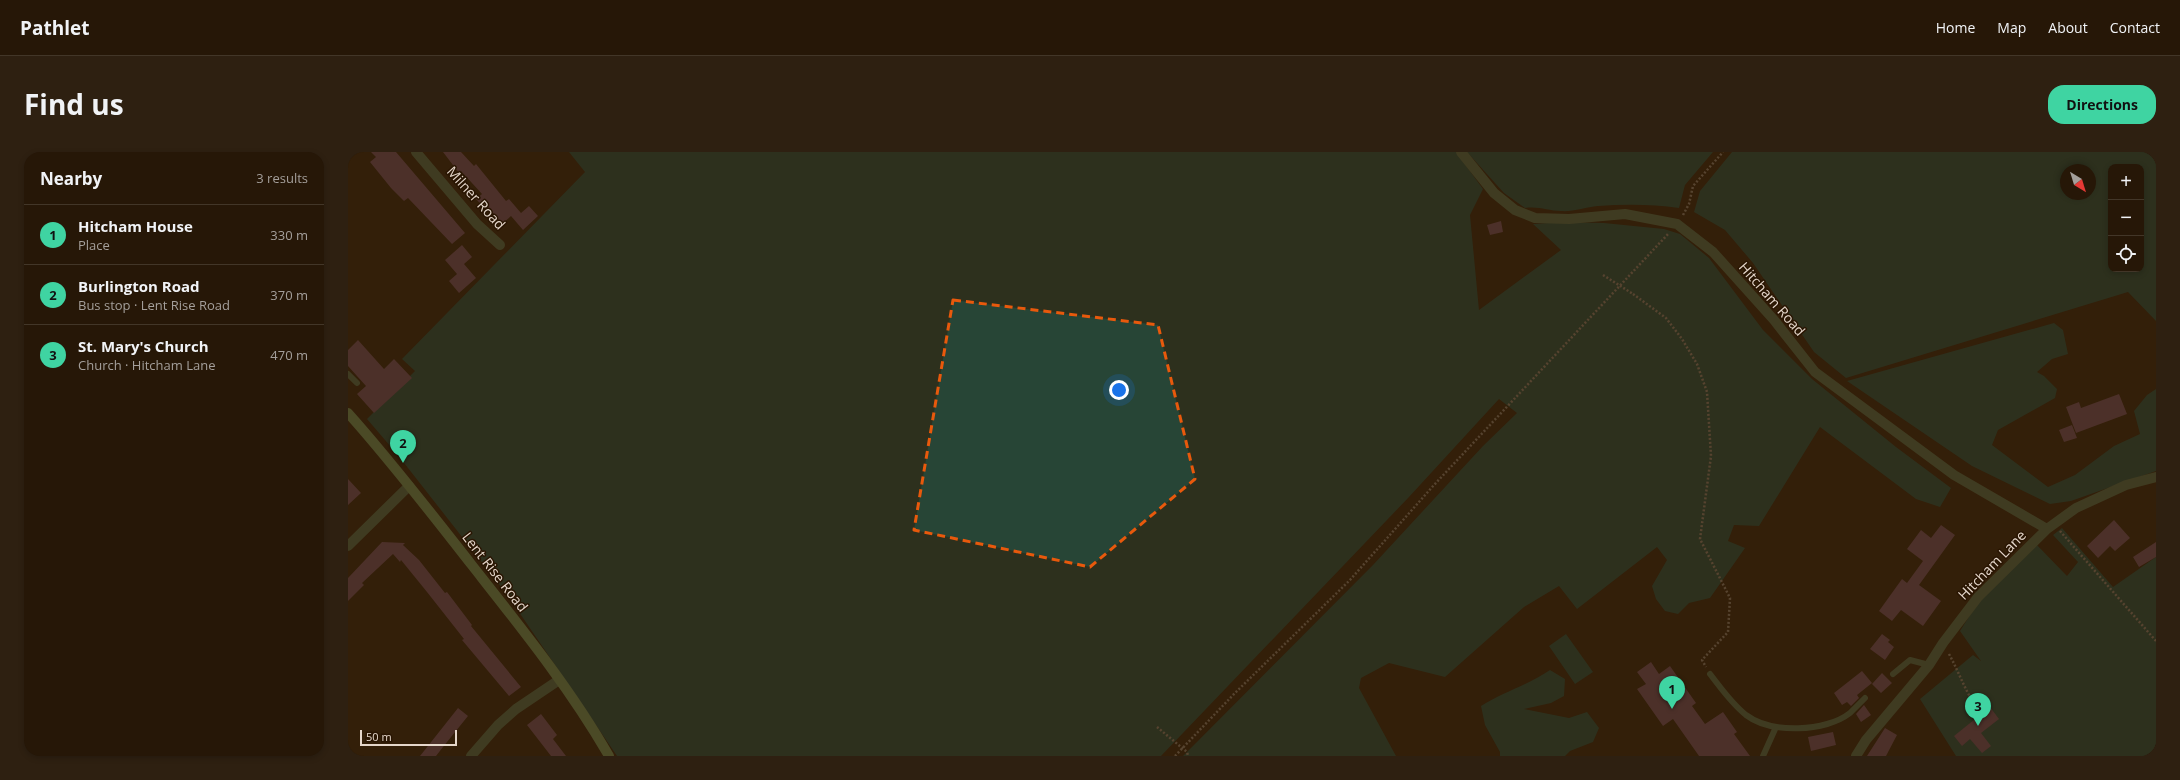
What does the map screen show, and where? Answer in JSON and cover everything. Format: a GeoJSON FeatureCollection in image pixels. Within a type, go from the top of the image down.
{"type":"FeatureCollection","features":[{"type":"Feature","properties":{"kind":"street","name":"Milner Road"},"geometry":{"type":"LineString","coordinates":[[416,152],[477,224],[500,245]]}},
{"type":"Feature","properties":{"kind":"street","name":"Hitcham Road"},"geometry":{"type":"LineString","coordinates":[[1461,152],[1494,193],[1515,210],[1535,218],[1569,219],[1625,214],[1678,224],[1713,252],[1774,320],[1815,372],[1954,474],[2051,527]]}},
{"type":"Feature","properties":{"kind":"street","name":"Lent Rise Road"},"geometry":{"type":"LineString","coordinates":[[348,413],[409,486],[559,680],[609,756]]}},
{"type":"Feature","properties":{"kind":"street","name":"Hitcham Lane"},"geometry":{"type":"LineString","coordinates":[[1856,756],[1866,740],[1929,665],[1943,643],[1978,597],[2051,527],[2076,508],[2126,485],[2156,477]]}},
{"type":"Feature","properties":{"kind":"street"},"geometry":{"type":"LineString","coordinates":[[348,546],[409,486]]}},
{"type":"Feature","properties":{"kind":"street"},"geometry":{"type":"LineString","coordinates":[[471,756],[503,721],[559,680]]}},
{"type":"Feature","properties":{"kind":"lane"},"geometry":{"type":"LineString","coordinates":[[348,374],[357,383]]}},
{"type":"Feature","properties":{"kind":"lane"},"geometry":{"type":"LineString","coordinates":[[1893,674],[1910,660],[1929,665]]}},
{"type":"Feature","properties":{"kind":"lane"},"geometry":{"type":"LineString","coordinates":[[1710,674],[1734,704],[1747,715],[1754,720],[1776,727],[1807,729],[1827,723],[1849,714],[1865,698]]}},
{"type":"Feature","properties":{"kind":"lane"},"geometry":{"type":"LineString","coordinates":[[1763,756],[1776,727]]}},
{"type":"Feature","properties":{"kind":"path"},"geometry":{"type":"LineString","coordinates":[[1175,756],[1235,693],[1350,580],[1434,485],[1678,224],[1689,204],[1693,186],[1723,152]]}},
{"type":"Feature","properties":{"kind":"path"},"geometry":{"type":"LineString","coordinates":[[1603,275],[1633,294],[1666,318],[1682,339],[1697,364],[1707,392],[1711,456],[1700,539],[1730,598],[1728,632],[1702,660],[1710,674]]}},
{"type":"Feature","properties":{"kind":"path"},"geometry":{"type":"LineString","coordinates":[[2051,527],[2156,641]]}},
{"type":"Feature","properties":{"kind":"path"},"geometry":{"type":"LineString","coordinates":[[1943,643],[1960,674],[1968,696],[1977,708]]}},
{"type":"Feature","properties":{"kind":"path"},"geometry":{"type":"LineString","coordinates":[[1157,727],[1187,752],[1188,756]]}},
{"type":"Feature","properties":{"kind":"highlighted area"},"geometry":{"type":"Polygon","coordinates":[[[953,300],[1158,325],[1195,479],[1090,567],[914,530],[953,300]]]}},
{"type":"Feature","properties":{"kind":"green space"},"geometry":{"type":"Polygon","coordinates":[[[569,152],[1456,152],[1483,189],[1470,215],[1479,310],[1561,250],[1533,224],[1563,222],[1604,223],[1664,229],[1680,234],[1709,258],[1763,330],[1812,379],[1896,447],[1951,488],[1940,507],[1916,499],[1820,427],[1759,526],[1734,525],[1728,541],[1745,548],[1710,598],[1689,603],[1678,614],[1665,611],[1656,599],[1652,586],[1667,560],[1657,547],[1577,609],[1559,586],[1524,607],[1445,677],[1389,663],[1361,678],[1359,688],[1396,756],[1183,756],[1373,565],[1483,446],[1517,413],[1499,399],[1409,497],[1161,756],[617,756],[506,593],[397,454],[367,419],[415,371],[402,359],[585,172],[569,152]]]}},
{"type":"Feature","properties":{"kind":"green space"},"geometry":{"type":"Polygon","coordinates":[[[1467,152],[1713,152],[1685,185],[1679,208],[1649,205],[1618,205],[1556,211],[1525,208],[1504,193],[1467,152]]]}},
{"type":"Feature","properties":{"kind":"green space"},"geometry":{"type":"Polygon","coordinates":[[[1732,152],[2156,152],[2156,321],[2128,292],[1846,378],[1814,352],[1753,263],[1725,230],[1694,212],[1700,191],[1732,152]]]}},
{"type":"Feature","properties":{"kind":"green space"},"geometry":{"type":"Polygon","coordinates":[[[2054,323],[2063,330],[2068,354],[2052,359],[2037,372],[2044,376],[2057,389],[2055,398],[1998,430],[1992,445],[2048,487],[2075,475],[2114,446],[2140,434],[2134,411],[2147,395],[2156,389],[2156,471],[2071,501],[2050,504],[1972,466],[1847,381],[2054,323]]]}},
{"type":"Feature","properties":{"kind":"green space"},"geometry":{"type":"Polygon","coordinates":[[[2062,528],[2113,587],[2156,557],[2156,756],[1956,756],[1920,699],[1973,655],[1981,661],[1960,631],[1980,599],[2035,543],[2067,576],[2078,562],[2053,535],[2062,528]]]}},
{"type":"Feature","properties":{"kind":"green space"},"geometry":{"type":"Polygon","coordinates":[[[1566,634],[1593,672],[1575,684],[1549,646],[1566,634]]]}},
{"type":"Feature","properties":{"kind":"green space"},"geometry":{"type":"Polygon","coordinates":[[[1550,670],[1565,679],[1564,696],[1551,703],[1524,709],[1569,718],[1587,712],[1599,728],[1593,742],[1570,751],[1565,756],[1500,756],[1500,752],[1485,725],[1481,706],[1550,670]]]}},
{"type":"Feature","properties":{"kind":"building"},"geometry":{"type":"Polygon","coordinates":[[[371,152],[396,152],[465,233],[452,244],[408,198],[404,201],[391,188],[370,162],[376,157],[371,152]]]}},
{"type":"Feature","properties":{"kind":"building"},"geometry":{"type":"Polygon","coordinates":[[[443,152],[461,152],[474,166],[476,164],[506,201],[509,199],[521,213],[529,206],[538,216],[523,230],[511,216],[502,224],[487,207],[485,209],[476,199],[482,194],[461,171],[459,173],[443,152]]]}},
{"type":"Feature","properties":{"kind":"building"},"geometry":{"type":"Polygon","coordinates":[[[1501,221],[1503,232],[1490,235],[1487,225],[1501,221]]]}},
{"type":"Feature","properties":{"kind":"building"},"geometry":{"type":"Polygon","coordinates":[[[462,245],[472,257],[464,264],[476,278],[459,293],[449,281],[457,274],[445,260],[462,245]]]}},
{"type":"Feature","properties":{"kind":"building"},"geometry":{"type":"Polygon","coordinates":[[[358,340],[384,369],[394,359],[412,378],[374,413],[357,394],[366,386],[348,366],[348,350],[358,340]]]}},
{"type":"Feature","properties":{"kind":"building"},"geometry":{"type":"Polygon","coordinates":[[[2119,394],[2127,414],[2076,433],[2066,407],[2079,402],[2081,408],[2119,394]]]}},
{"type":"Feature","properties":{"kind":"building"},"geometry":{"type":"Polygon","coordinates":[[[2072,425],[2077,438],[2064,442],[2059,430],[2072,425]]]}},
{"type":"Feature","properties":{"kind":"building"},"geometry":{"type":"Polygon","coordinates":[[[348,479],[361,493],[348,505],[348,479]]]}},
{"type":"Feature","properties":{"kind":"building"},"geometry":{"type":"Polygon","coordinates":[[[2114,520],[2130,538],[2115,551],[2110,546],[2098,558],[2087,546],[2114,520]]]}},
{"type":"Feature","properties":{"kind":"building"},"geometry":{"type":"Polygon","coordinates":[[[1941,525],[1955,535],[1919,585],[1941,601],[1923,626],[1901,610],[1892,621],[1879,611],[1902,579],[1907,583],[1923,561],[1907,549],[1921,530],[1931,538],[1941,525]]]}},
{"type":"Feature","properties":{"kind":"building"},"geometry":{"type":"Polygon","coordinates":[[[382,542],[405,543],[403,545],[419,560],[445,593],[447,592],[472,625],[471,626],[521,687],[509,696],[462,640],[464,639],[401,560],[400,562],[393,554],[362,583],[364,585],[348,601],[348,578],[382,542]]]}},
{"type":"Feature","properties":{"kind":"building"},"geometry":{"type":"Polygon","coordinates":[[[2156,542],[2156,557],[2139,567],[2133,557],[2156,542]]]}},
{"type":"Feature","properties":{"kind":"building"},"geometry":{"type":"Polygon","coordinates":[[[1882,634],[1890,640],[1888,642],[1894,647],[1885,660],[1870,649],[1882,634]]]}},
{"type":"Feature","properties":{"kind":"building"},"geometry":{"type":"Polygon","coordinates":[[[1651,662],[1659,674],[1670,666],[1696,703],[1692,706],[1705,724],[1723,712],[1737,732],[1734,734],[1750,756],[1699,756],[1673,719],[1663,726],[1637,689],[1646,684],[1637,672],[1651,662]]]}},
{"type":"Feature","properties":{"kind":"building"},"geometry":{"type":"Polygon","coordinates":[[[1862,671],[1872,683],[1857,695],[1859,698],[1851,706],[1847,702],[1842,705],[1834,693],[1862,671]]]}},
{"type":"Feature","properties":{"kind":"building"},"geometry":{"type":"Polygon","coordinates":[[[1882,673],[1892,683],[1881,693],[1872,684],[1882,673]]]}},
{"type":"Feature","properties":{"kind":"building"},"geometry":{"type":"Polygon","coordinates":[[[1864,705],[1871,715],[1861,722],[1856,714],[1864,705]]]}},
{"type":"Feature","properties":{"kind":"building"},"geometry":{"type":"Polygon","coordinates":[[[1990,707],[1999,719],[1981,733],[1991,746],[1982,753],[1970,739],[1962,746],[1954,736],[1990,707]]]}},
{"type":"Feature","properties":{"kind":"building"},"geometry":{"type":"Polygon","coordinates":[[[458,708],[468,716],[436,756],[420,756],[458,708]]]}},
{"type":"Feature","properties":{"kind":"building"},"geometry":{"type":"Polygon","coordinates":[[[541,714],[557,735],[553,739],[566,756],[551,756],[527,725],[541,714]]]}},
{"type":"Feature","properties":{"kind":"building"},"geometry":{"type":"Polygon","coordinates":[[[1885,728],[1897,735],[1886,756],[1867,756],[1885,728]]]}},
{"type":"Feature","properties":{"kind":"building"},"geometry":{"type":"Polygon","coordinates":[[[1833,732],[1836,745],[1811,751],[1808,737],[1833,732]]]}},
{"type":"Feature","properties":{"kind":"place","name":"Burlington Road"},"geometry":{"type":"Point","coordinates":[403,463]}},
{"type":"Feature","properties":{"kind":"place","name":"Hitcham House"},"geometry":{"type":"Point","coordinates":[1672,709]}},
{"type":"Feature","properties":{"kind":"place","name":"St. Mary's Church"},"geometry":{"type":"Point","coordinates":[1978,726]}}]}
